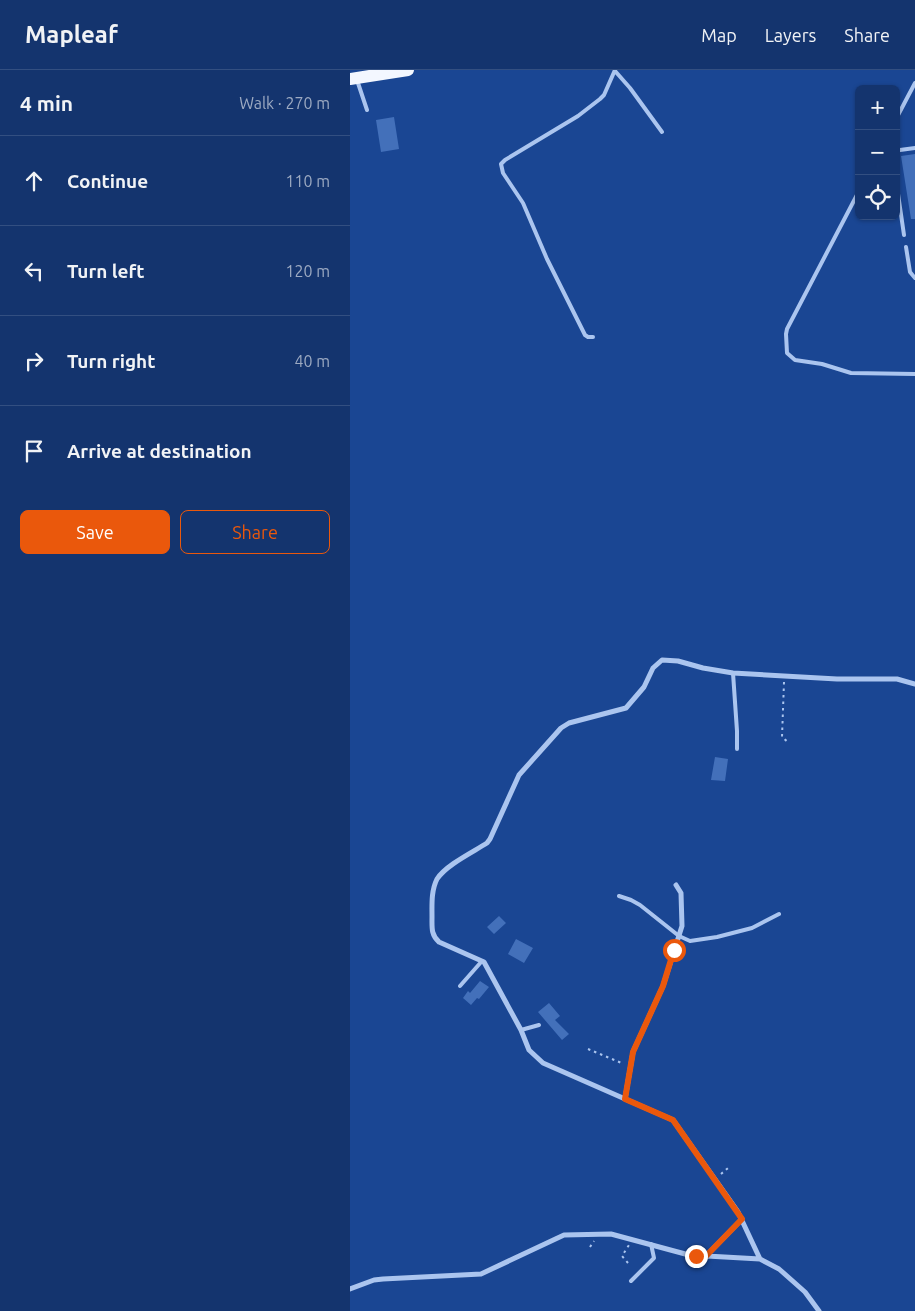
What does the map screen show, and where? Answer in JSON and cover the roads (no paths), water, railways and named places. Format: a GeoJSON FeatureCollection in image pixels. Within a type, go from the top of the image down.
{"type":"FeatureCollection","features":[{"type":"Feature","properties":{"kind":"main road"},"geometry":{"type":"LineString","coordinates":[[353,78],[371,73],[408,70]]}},
{"type":"Feature","properties":{"kind":"street"},"geometry":{"type":"LineString","coordinates":[[760,1259],[742,1219],[673,1120],[541,1062],[529,1050],[522,1030],[482,960],[439,942],[434,937],[432,930],[432,897],[434,888],[438,879],[445,871],[487,843],[523,769],[561,728],[569,723],[626,708],[644,687],[654,668],[662,660],[678,661],[703,668],[733,673],[837,679],[898,679],[915,684]]}},
{"type":"Feature","properties":{"kind":"street"},"geometry":{"type":"LineString","coordinates":[[625,1099],[633,1052],[663,986],[682,926],[681,893],[676,885]]}},
{"type":"Feature","properties":{"kind":"street"},"geometry":{"type":"LineString","coordinates":[[706,1256],[742,1219]]}},
{"type":"Feature","properties":{"kind":"street"},"geometry":{"type":"LineString","coordinates":[[350,1289],[374,1280],[481,1274],[556,1238],[570,1234],[611,1234],[690,1255],[760,1259],[779,1269],[805,1292],[820,1311]]}},
{"type":"Feature","properties":{"kind":"lane"},"geometry":{"type":"LineString","coordinates":[[593,337],[585,335],[547,259],[523,203],[503,173],[501,164],[578,116],[600,99],[615,71],[630,88],[662,132]]}},
{"type":"Feature","properties":{"kind":"lane"},"geometry":{"type":"LineString","coordinates":[[353,78],[367,110]]}},
{"type":"Feature","properties":{"kind":"lane"},"geometry":{"type":"LineString","coordinates":[[900,111],[915,83]]}},
{"type":"Feature","properties":{"kind":"lane"},"geometry":{"type":"LineString","coordinates":[[900,150],[915,148]]}},
{"type":"Feature","properties":{"kind":"lane"},"geometry":{"type":"LineString","coordinates":[[855,199],[787,329],[787,353],[794,360],[822,364],[851,373],[915,374]]}},
{"type":"Feature","properties":{"kind":"lane"},"geometry":{"type":"LineString","coordinates":[[900,208],[904,235]]}},
{"type":"Feature","properties":{"kind":"lane"},"geometry":{"type":"LineString","coordinates":[[906,247],[910,272],[915,278]]}},
{"type":"Feature","properties":{"kind":"lane"},"geometry":{"type":"LineString","coordinates":[[733,673],[737,732],[736,748]]}},
{"type":"Feature","properties":{"kind":"lane"},"geometry":{"type":"LineString","coordinates":[[619,896],[640,905],[679,936],[690,941],[717,937],[752,928],[780,914]]}},
{"type":"Feature","properties":{"kind":"lane"},"geometry":{"type":"LineString","coordinates":[[460,986],[482,960]]}},
{"type":"Feature","properties":{"kind":"lane"},"geometry":{"type":"LineString","coordinates":[[522,1030],[539,1025]]}},
{"type":"Feature","properties":{"kind":"lane"},"geometry":{"type":"LineString","coordinates":[[631,1281],[654,1258],[651,1244]]}}]}
